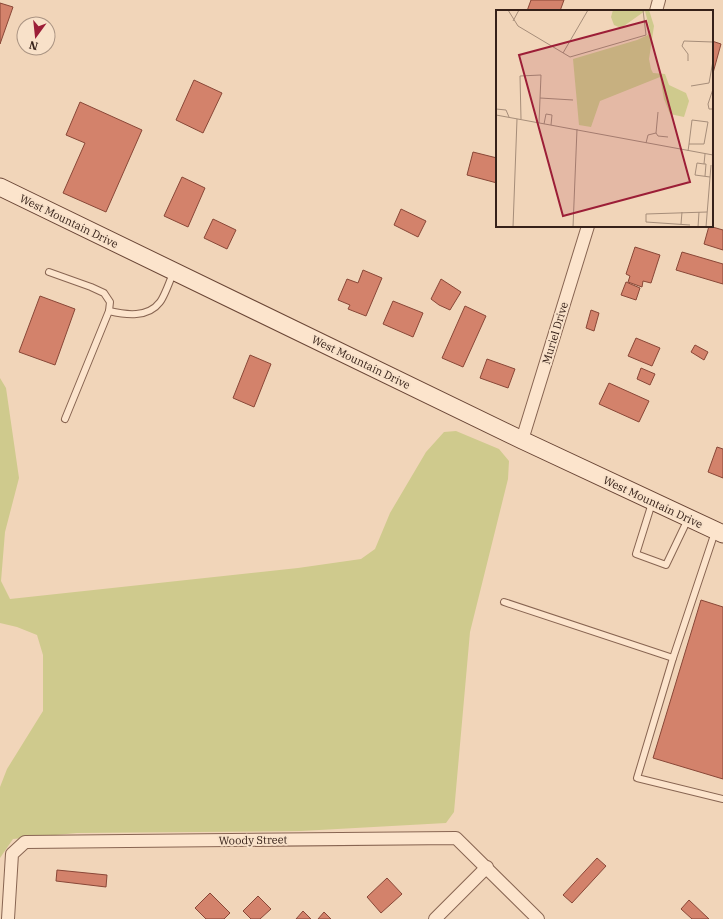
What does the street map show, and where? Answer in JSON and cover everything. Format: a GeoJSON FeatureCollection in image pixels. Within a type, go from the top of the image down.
{"type":"FeatureCollection","features":[{"type":"Feature","properties":{"kind":"street"},"geometry":{"type":"LineString","coordinates":[[656,10],[659,0]]}},
{"type":"Feature","properties":{"kind":"street","name":"West Mountain Drive"},"geometry":{"type":"LineString","coordinates":[[0,188],[522,440],[719,533]]}},
{"type":"Feature","properties":{"kind":"street","name":"Muriel Drive"},"geometry":{"type":"LineString","coordinates":[[522,440],[588,227]]}},
{"type":"Feature","properties":{"kind":"street","name":"Woody Street"},"geometry":{"type":"LineString","coordinates":[[8,919],[12,854],[25,842],[456,838],[538,919]]}},
{"type":"Feature","properties":{"kind":"street"},"geometry":{"type":"LineString","coordinates":[[435,919],[487,867]]}},
{"type":"Feature","properties":{"kind":"lane"},"geometry":{"type":"LineString","coordinates":[[49,272],[104,293],[110,302],[109,311],[65,419]]}},
{"type":"Feature","properties":{"kind":"lane"},"geometry":{"type":"LineString","coordinates":[[109,311],[122,314],[134,314],[152,310],[160,302],[174,272]]}},
{"type":"Feature","properties":{"kind":"lane"},"geometry":{"type":"LineString","coordinates":[[653,501],[636,554],[666,566],[688,518]]}},
{"type":"Feature","properties":{"kind":"lane"},"geometry":{"type":"LineString","coordinates":[[719,533],[693,600],[673,658],[637,778],[723,799]]}},
{"type":"Feature","properties":{"kind":"lane"},"geometry":{"type":"LineString","coordinates":[[504,602],[673,658]]}},
{"type":"Feature","properties":{"kind":"shaded area"},"geometry":{"type":"Polygon","coordinates":[[[0,378],[6,388],[19,478],[5,532],[1,581],[10,599],[298,568],[361,559],[375,549],[390,513],[426,452],[444,432],[456,431],[499,449],[509,461],[508,479],[470,632],[454,812],[446,823],[301,831],[77,833],[13,839],[0,858],[0,787],[7,769],[43,711],[43,655],[37,635],[17,627],[0,623],[0,378]]]}},
{"type":"Feature","properties":{"kind":"building"},"geometry":{"type":"Polygon","coordinates":[[[531,0],[564,0],[560,10],[527,10],[531,0]]]}},
{"type":"Feature","properties":{"kind":"building"},"geometry":{"type":"Polygon","coordinates":[[[0,3],[13,7],[0,44],[0,3]]]}},
{"type":"Feature","properties":{"kind":"building"},"geometry":{"type":"Polygon","coordinates":[[[713,41],[721,44],[713,73],[713,41]]]}},
{"type":"Feature","properties":{"kind":"building"},"geometry":{"type":"Polygon","coordinates":[[[194,80],[222,93],[203,133],[176,120],[194,80]]]}},
{"type":"Feature","properties":{"kind":"building"},"geometry":{"type":"Polygon","coordinates":[[[80,102],[142,130],[106,212],[63,193],[85,143],[66,135],[80,102]]]}},
{"type":"Feature","properties":{"kind":"building"},"geometry":{"type":"Polygon","coordinates":[[[473,152],[496,158],[496,183],[467,175],[473,152]]]}},
{"type":"Feature","properties":{"kind":"building"},"geometry":{"type":"Polygon","coordinates":[[[182,177],[205,188],[188,227],[164,216],[182,177]]]}},
{"type":"Feature","properties":{"kind":"building"},"geometry":{"type":"Polygon","coordinates":[[[401,209],[426,221],[418,237],[394,225],[401,209]]]}},
{"type":"Feature","properties":{"kind":"building"},"geometry":{"type":"Polygon","coordinates":[[[213,219],[236,230],[227,249],[204,238],[213,219]]]}},
{"type":"Feature","properties":{"kind":"building"},"geometry":{"type":"Polygon","coordinates":[[[709,227],[723,230],[723,250],[704,244],[709,227]]]}},
{"type":"Feature","properties":{"kind":"building"},"geometry":{"type":"Polygon","coordinates":[[[635,247],[660,255],[651,283],[643,281],[642,287],[628,282],[630,276],[626,274],[635,247]]]}},
{"type":"Feature","properties":{"kind":"building"},"geometry":{"type":"Polygon","coordinates":[[[682,252],[723,264],[723,284],[676,270],[682,252]]]}},
{"type":"Feature","properties":{"kind":"building"},"geometry":{"type":"Polygon","coordinates":[[[363,270],[382,278],[366,316],[348,309],[350,305],[338,300],[347,279],[358,283],[363,270]]]}},
{"type":"Feature","properties":{"kind":"building"},"geometry":{"type":"Polygon","coordinates":[[[441,279],[461,292],[450,310],[431,299],[441,279]]]}},
{"type":"Feature","properties":{"kind":"building"},"geometry":{"type":"Polygon","coordinates":[[[626,282],[640,288],[636,300],[621,295],[626,282]]]}},
{"type":"Feature","properties":{"kind":"building"},"geometry":{"type":"Polygon","coordinates":[[[40,296],[75,309],[55,365],[19,352],[40,296]]]}},
{"type":"Feature","properties":{"kind":"building"},"geometry":{"type":"Polygon","coordinates":[[[393,301],[423,313],[413,337],[383,324],[393,301]]]}},
{"type":"Feature","properties":{"kind":"building"},"geometry":{"type":"Polygon","coordinates":[[[465,306],[486,316],[463,367],[442,358],[465,306]]]}},
{"type":"Feature","properties":{"kind":"building"},"geometry":{"type":"Polygon","coordinates":[[[591,310],[599,313],[594,331],[586,328],[591,310]]]}},
{"type":"Feature","properties":{"kind":"building"},"geometry":{"type":"Polygon","coordinates":[[[636,338],[660,348],[652,366],[628,356],[636,338]]]}},
{"type":"Feature","properties":{"kind":"building"},"geometry":{"type":"Polygon","coordinates":[[[695,345],[708,352],[704,360],[691,352],[695,345]]]}},
{"type":"Feature","properties":{"kind":"building"},"geometry":{"type":"Polygon","coordinates":[[[250,355],[271,364],[254,407],[233,398],[250,355]]]}},
{"type":"Feature","properties":{"kind":"building"},"geometry":{"type":"Polygon","coordinates":[[[487,359],[515,369],[508,388],[480,378],[487,359]]]}},
{"type":"Feature","properties":{"kind":"building"},"geometry":{"type":"Polygon","coordinates":[[[641,368],[655,374],[650,385],[637,379],[641,368]]]}},
{"type":"Feature","properties":{"kind":"building"},"geometry":{"type":"Polygon","coordinates":[[[609,383],[649,401],[639,422],[599,404],[609,383]]]}},
{"type":"Feature","properties":{"kind":"building"},"geometry":{"type":"Polygon","coordinates":[[[717,447],[723,449],[723,478],[708,472],[717,447]]]}},
{"type":"Feature","properties":{"kind":"building"},"geometry":{"type":"Polygon","coordinates":[[[701,600],[723,607],[723,779],[653,758],[701,600]]]}},
{"type":"Feature","properties":{"kind":"building"},"geometry":{"type":"Polygon","coordinates":[[[597,858],[606,866],[572,903],[563,895],[597,858]]]}},
{"type":"Feature","properties":{"kind":"building"},"geometry":{"type":"Polygon","coordinates":[[[57,870],[107,875],[106,887],[56,881],[57,870]]]}},
{"type":"Feature","properties":{"kind":"building"},"geometry":{"type":"Polygon","coordinates":[[[387,878],[402,894],[381,913],[367,897],[387,878]]]}},
{"type":"Feature","properties":{"kind":"building"},"geometry":{"type":"Polygon","coordinates":[[[210,893],[230,913],[224,919],[206,919],[195,908],[210,893]]]}},
{"type":"Feature","properties":{"kind":"building"},"geometry":{"type":"Polygon","coordinates":[[[258,896],[271,909],[260,919],[251,919],[243,911],[258,896]]]}},
{"type":"Feature","properties":{"kind":"building"},"geometry":{"type":"Polygon","coordinates":[[[689,900],[709,919],[692,919],[681,909],[689,900]]]}},
{"type":"Feature","properties":{"kind":"building"},"geometry":{"type":"Polygon","coordinates":[[[303,911],[311,919],[296,919],[303,911]]]}},
{"type":"Feature","properties":{"kind":"building"},"geometry":{"type":"Polygon","coordinates":[[[324,912],[331,919],[318,919],[324,912]]]}}]}
